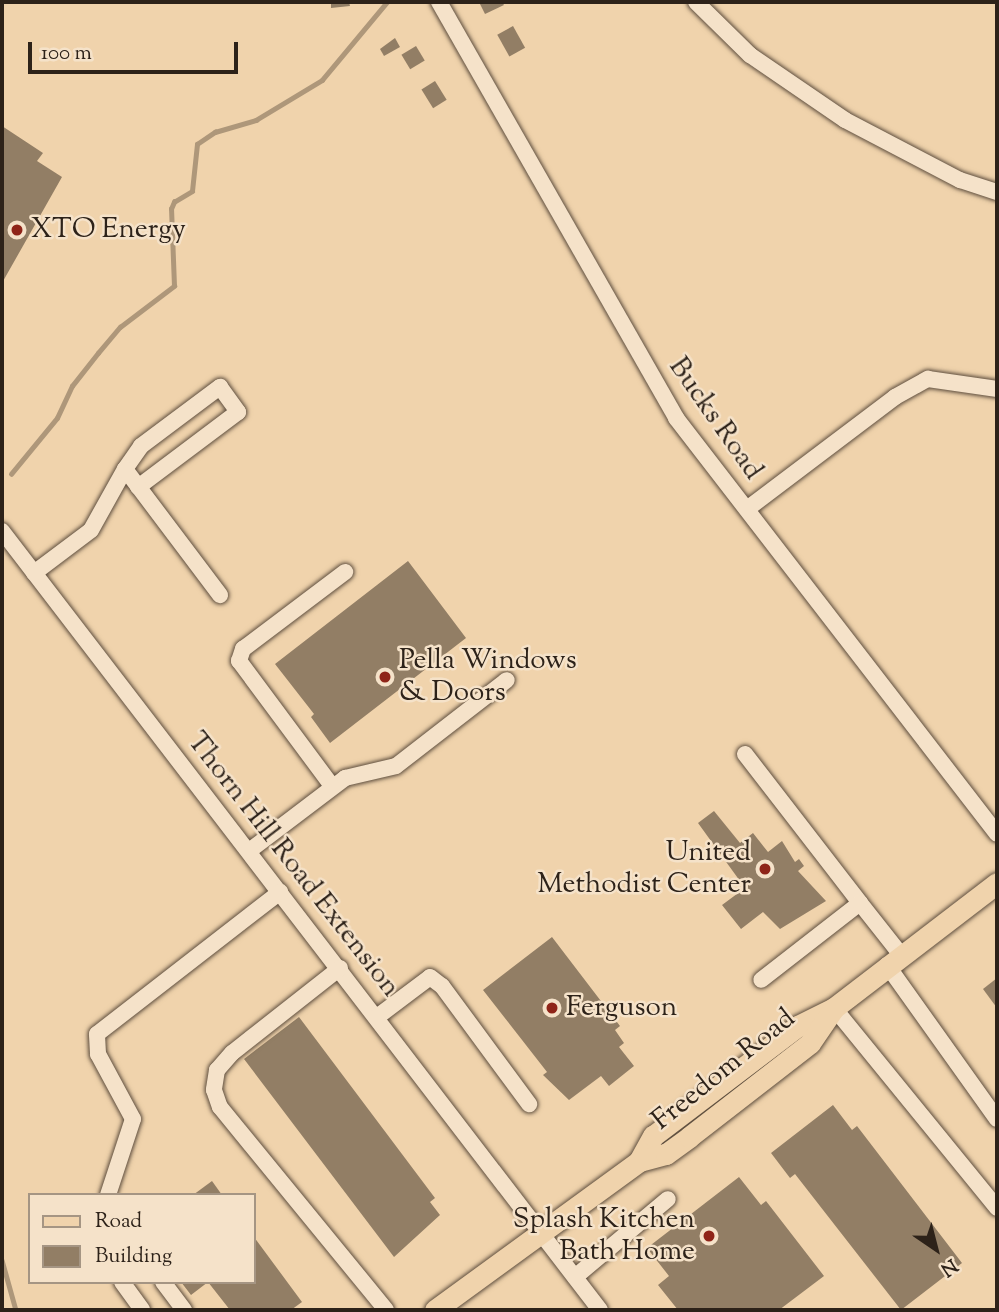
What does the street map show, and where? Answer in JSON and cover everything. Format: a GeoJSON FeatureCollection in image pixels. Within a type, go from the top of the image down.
{"type":"FeatureCollection","features":[{"type":"Feature","properties":{"kind":"main road","name":"Freedom Road"},"geometry":{"type":"LineString","coordinates":[[435,1310],[639,1161],[666,1154],[810,1043],[835,1008],[997,883]]}},
{"type":"Feature","properties":{"kind":"street","name":"Bucks Road"},"geometry":{"type":"LineString","coordinates":[[439,2],[676,418],[997,834]]}},
{"type":"Feature","properties":{"kind":"street"},"geometry":{"type":"LineString","coordinates":[[696,2],[750,55],[845,120],[960,180],[997,192]]}},
{"type":"Feature","properties":{"kind":"street"},"geometry":{"type":"LineString","coordinates":[[747,509],[895,397],[928,379],[997,389]]}},
{"type":"Feature","properties":{"kind":"street"},"geometry":{"type":"LineString","coordinates":[[34,573],[91,530],[124,469],[141,446],[220,387],[238,412],[138,487]]}},
{"type":"Feature","properties":{"kind":"street"},"geometry":{"type":"LineString","coordinates":[[124,469],[220,595]]}},
{"type":"Feature","properties":{"kind":"street","name":"Thorn Hill Road Extension"},"geometry":{"type":"LineString","coordinates":[[2,531],[600,1310]]}},
{"type":"Feature","properties":{"kind":"street"},"geometry":{"type":"LineString","coordinates":[[332,786],[239,661],[243,649],[345,572]]}},
{"type":"Feature","properties":{"kind":"street"},"geometry":{"type":"LineString","coordinates":[[249,851],[332,786],[356,774],[396,766],[507,680]]}},
{"type":"Feature","properties":{"kind":"street"},"geometry":{"type":"LineString","coordinates":[[745,754],[860,903],[997,1119]]}},
{"type":"Feature","properties":{"kind":"street"},"geometry":{"type":"LineString","coordinates":[[109,1193],[133,1119],[99,1054],[97,1034],[280,892]]}},
{"type":"Feature","properties":{"kind":"street"},"geometry":{"type":"LineString","coordinates":[[761,980],[860,903]]}},
{"type":"Feature","properties":{"kind":"street"},"geometry":{"type":"LineString","coordinates":[[340,968],[232,1053],[217,1070],[214,1090],[220,1107],[386,1310]]}},
{"type":"Feature","properties":{"kind":"street"},"geometry":{"type":"LineString","coordinates":[[377,1017],[430,977],[442,986],[529,1104]]}},
{"type":"Feature","properties":{"kind":"street"},"geometry":{"type":"LineString","coordinates":[[835,1008],[997,1208]]}},
{"type":"Feature","properties":{"kind":"street"},"geometry":{"type":"LineString","coordinates":[[575,1278],[668,1199]]}},
{"type":"Feature","properties":{"kind":"street"},"geometry":{"type":"LineString","coordinates":[[123,1284],[142,1310]]}},
{"type":"Feature","properties":{"kind":"street"},"geometry":{"type":"LineString","coordinates":[[164,1284],[184,1310]]}},
{"type":"Feature","properties":{"kind":"building"},"geometry":{"type":"Polygon","coordinates":[[[331,2],[349,2],[350,6],[331,8],[331,2]]]}},
{"type":"Feature","properties":{"kind":"building"},"geometry":{"type":"Polygon","coordinates":[[[479,2],[502,2],[504,5],[485,14],[479,2]]]}},
{"type":"Feature","properties":{"kind":"building"},"geometry":{"type":"Polygon","coordinates":[[[513,26],[525,48],[509,57],[497,35],[513,26]]]}},
{"type":"Feature","properties":{"kind":"building"},"geometry":{"type":"Polygon","coordinates":[[[395,38],[400,47],[384,56],[380,49],[395,38]]]}},
{"type":"Feature","properties":{"kind":"building"},"geometry":{"type":"Polygon","coordinates":[[[416,46],[425,61],[410,69],[401,55],[416,46]]]}},
{"type":"Feature","properties":{"kind":"building"},"geometry":{"type":"Polygon","coordinates":[[[435,81],[447,100],[433,108],[421,89],[435,81]]]}},
{"type":"Feature","properties":{"kind":"building","name":"XTO Energy"},"geometry":{"type":"Polygon","coordinates":[[[2,126],[43,153],[37,161],[62,177],[2,283],[2,126]]]}},
{"type":"Feature","properties":{"kind":"building"},"geometry":{"type":"Polygon","coordinates":[[[408,561],[466,638],[330,743],[311,717],[314,714],[275,664],[408,561]]]}},
{"type":"Feature","properties":{"kind":"building","name":"United Methodist Center"},"geometry":{"type":"Polygon","coordinates":[[[714,811],[740,843],[753,833],[768,852],[782,841],[795,862],[799,859],[804,866],[798,871],[826,901],[780,929],[763,912],[741,929],[722,905],[745,888],[698,823],[714,811]]]}},
{"type":"Feature","properties":{"kind":"building","name":"Ferguson"},"geometry":{"type":"Polygon","coordinates":[[[552,937],[620,1026],[615,1030],[624,1043],[619,1047],[634,1066],[609,1086],[601,1076],[569,1100],[543,1075],[547,1072],[483,990],[552,937]]]}},
{"type":"Feature","properties":{"kind":"building"},"geometry":{"type":"Polygon","coordinates":[[[997,978],[997,1008],[983,989],[997,978]]]}},
{"type":"Feature","properties":{"kind":"building"},"geometry":{"type":"Polygon","coordinates":[[[299,1017],[435,1198],[430,1202],[440,1215],[394,1257],[244,1059],[299,1017]]]}},
{"type":"Feature","properties":{"kind":"building"},"geometry":{"type":"Polygon","coordinates":[[[833,1105],[852,1130],[857,1126],[962,1263],[901,1310],[795,1174],[790,1178],[771,1153],[833,1105]]]}},
{"type":"Feature","properties":{"kind":"building"},"geometry":{"type":"Polygon","coordinates":[[[739,1177],[761,1205],[766,1201],[824,1276],[779,1310],[678,1310],[658,1285],[669,1276],[647,1248],[739,1177]]]}},
{"type":"Feature","properties":{"kind":"building"},"geometry":{"type":"Polygon","coordinates":[[[212,1181],[221,1193],[196,1193],[212,1181]]]}},
{"type":"Feature","properties":{"kind":"building"},"geometry":{"type":"Polygon","coordinates":[[[256,1240],[302,1302],[291,1310],[230,1310],[210,1284],[256,1284],[256,1240]]]}},
{"type":"Feature","properties":{"kind":"building"},"geometry":{"type":"Polygon","coordinates":[[[183,1284],[205,1284],[191,1295],[183,1284]]]}},
{"type":"Feature","properties":{"kind":"waterway"},"geometry":{"type":"LineString","coordinates":[[11,474],[57,418],[72,386],[120,327],[174,286],[171,209],[174,202],[192,191],[197,144],[215,132],[256,120],[322,80],[387,2]]}},
{"type":"Feature","properties":{"kind":"waterway"},"geometry":{"type":"LineString","coordinates":[[2,1260],[16,1310]]}},
{"type":"Feature","properties":{"kind":"place","name":"XTO Energy"},"geometry":{"type":"Point","coordinates":[17,230]}},
{"type":"Feature","properties":{"kind":"place","name":"Pella Windows & Doors"},"geometry":{"type":"Point","coordinates":[385,677]}},
{"type":"Feature","properties":{"kind":"place","name":"United Methodist Center"},"geometry":{"type":"Point","coordinates":[765,869]}},
{"type":"Feature","properties":{"kind":"place","name":"Ferguson"},"geometry":{"type":"Point","coordinates":[552,1008]}},
{"type":"Feature","properties":{"kind":"place","name":"Splash Kitchen Bath Home"},"geometry":{"type":"Point","coordinates":[709,1236]}}]}
